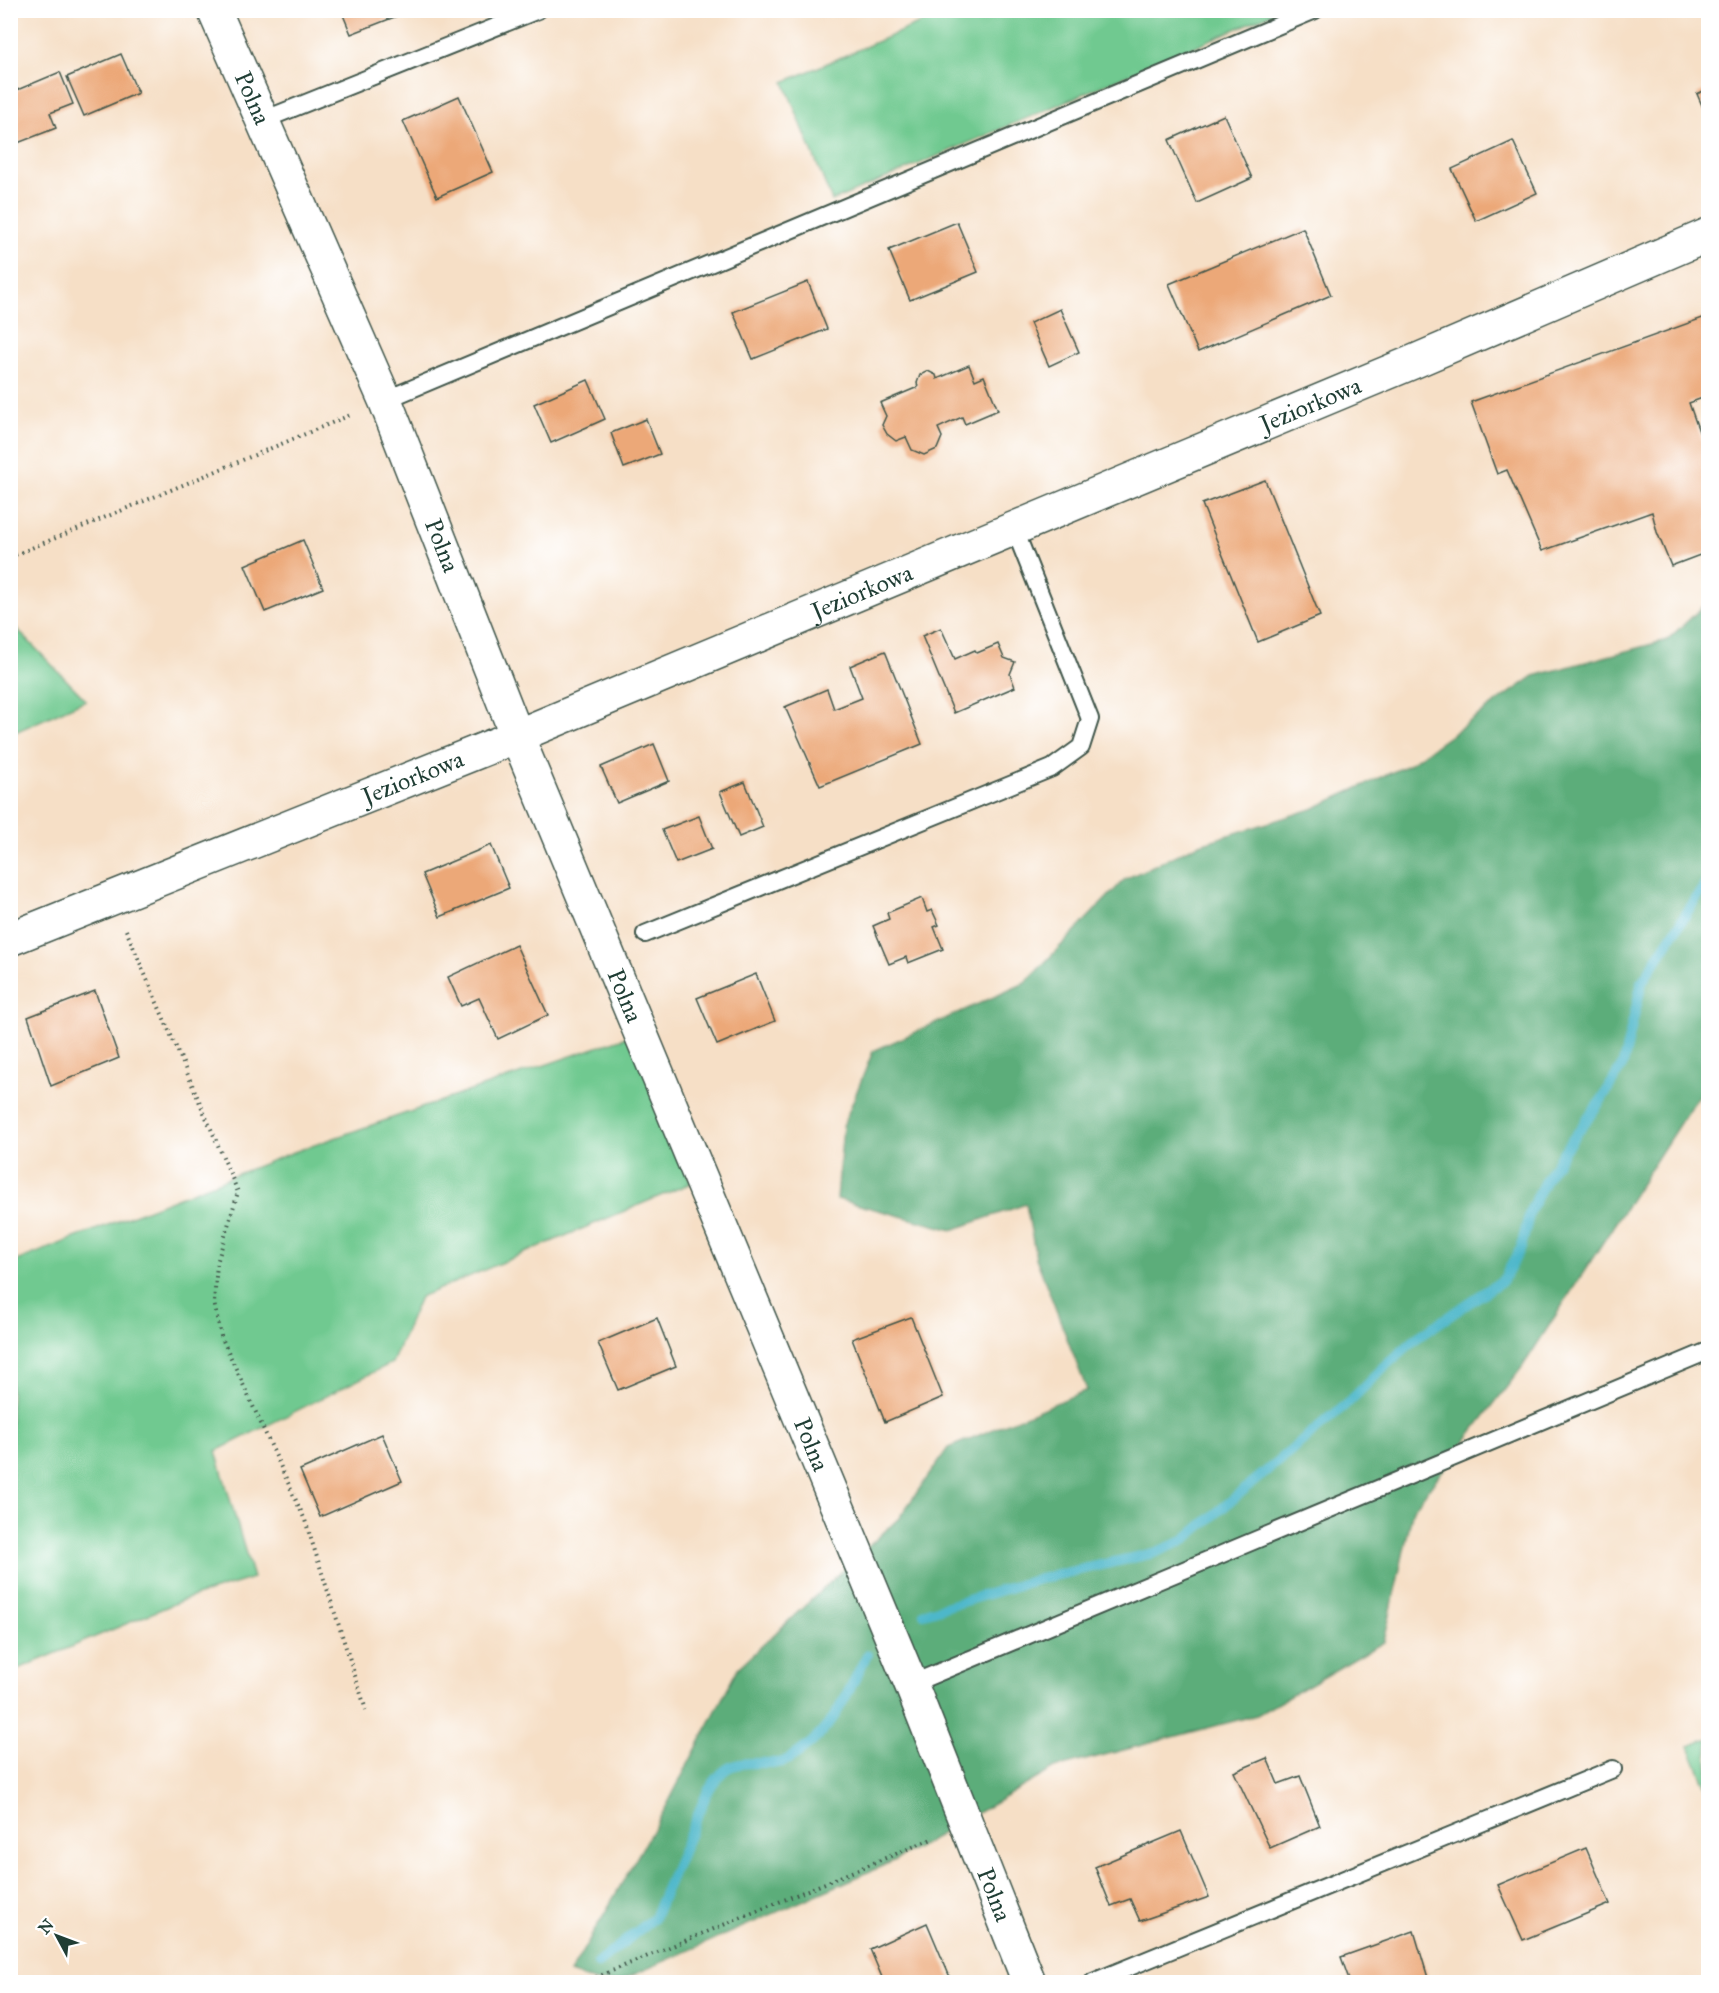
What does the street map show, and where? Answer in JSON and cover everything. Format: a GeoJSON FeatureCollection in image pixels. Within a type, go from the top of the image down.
{"type":"FeatureCollection","features":[{"type":"Feature","properties":{"kind":"street","name":"Polna"},"geometry":{"type":"LineString","coordinates":[[214,10],[385,400],[517,736],[911,1684],[1029,1983]]}},
{"type":"Feature","properties":{"kind":"street","name":"Jeziorkowa"},"geometry":{"type":"LineString","coordinates":[[10,939],[517,736],[1413,362],[1708,235]]}},
{"type":"Feature","properties":{"kind":"lane"},"geometry":{"type":"LineString","coordinates":[[261,121],[538,10]]}},
{"type":"Feature","properties":{"kind":"lane"},"geometry":{"type":"LineString","coordinates":[[385,400],[1315,10]]}},
{"type":"Feature","properties":{"kind":"lane"},"geometry":{"type":"LineString","coordinates":[[645,934],[1052,768],[1081,747],[1090,718],[1014,528]]}},
{"type":"Feature","properties":{"kind":"lane"},"geometry":{"type":"LineString","coordinates":[[911,1684],[1708,1351]]}},
{"type":"Feature","properties":{"kind":"lane"},"geometry":{"type":"LineString","coordinates":[[1093,1983],[1613,1769]]}},
{"type":"Feature","properties":{"kind":"path"},"geometry":{"type":"LineString","coordinates":[[10,557],[385,400]]}},
{"type":"Feature","properties":{"kind":"path"},"geometry":{"type":"LineString","coordinates":[[113,899],[238,1192],[217,1263],[214,1303],[220,1336],[305,1521],[366,1710]]}},
{"type":"Feature","properties":{"kind":"path"},"geometry":{"type":"LineString","coordinates":[[585,1983],[967,1824]]}},
{"type":"Feature","properties":{"kind":"green space"},"geometry":{"type":"Polygon","coordinates":[[[948,11],[1278,11],[832,201],[784,82],[948,11]]]}},
{"type":"Feature","properties":{"kind":"green space"},"geometry":{"type":"Polygon","coordinates":[[[1708,602],[1708,1082],[1523,1366],[1413,1509],[1384,1642],[1257,1715],[1055,1768],[896,1860],[617,1982],[595,1982],[570,1973],[667,1805],[738,1668],[899,1518],[948,1448],[1087,1390],[1036,1258],[1026,1204],[952,1230],[837,1199],[843,1126],[873,1051],[1025,983],[1125,879],[1197,845],[1312,809],[1408,765],[1534,676],[1667,640],[1708,602]]]}},
{"type":"Feature","properties":{"kind":"green space"},"geometry":{"type":"Polygon","coordinates":[[[11,623],[86,700],[10,734],[11,623]]]}},
{"type":"Feature","properties":{"kind":"green space"},"geometry":{"type":"Polygon","coordinates":[[[632,1035],[691,1183],[420,1297],[392,1363],[216,1451],[253,1578],[183,1600],[11,1672],[11,1263],[291,1153],[632,1035]]]}},
{"type":"Feature","properties":{"kind":"green space"},"geometry":{"type":"Polygon","coordinates":[[[1708,1739],[1708,1792],[1689,1746],[1708,1739]]]}},
{"type":"Feature","properties":{"kind":"building"},"geometry":{"type":"Polygon","coordinates":[[[341,10],[410,10],[410,11],[351,34],[341,10]]]}},
{"type":"Feature","properties":{"kind":"building"},"geometry":{"type":"Polygon","coordinates":[[[121,54],[138,93],[84,116],[67,77],[121,54]]]}},
{"type":"Feature","properties":{"kind":"building"},"geometry":{"type":"Polygon","coordinates":[[[60,72],[73,104],[50,113],[56,128],[10,146],[10,93],[60,72]]]}},
{"type":"Feature","properties":{"kind":"building"},"geometry":{"type":"Polygon","coordinates":[[[1708,89],[1708,119],[1697,94],[1708,89]]]}},
{"type":"Feature","properties":{"kind":"building"},"geometry":{"type":"Polygon","coordinates":[[[459,96],[493,172],[437,197],[403,121],[459,96]]]}},
{"type":"Feature","properties":{"kind":"building"},"geometry":{"type":"Polygon","coordinates":[[[1224,115],[1252,178],[1197,203],[1169,140],[1224,115]]]}},
{"type":"Feature","properties":{"kind":"building"},"geometry":{"type":"Polygon","coordinates":[[[1513,141],[1537,193],[1476,221],[1452,169],[1513,141]]]}},
{"type":"Feature","properties":{"kind":"building"},"geometry":{"type":"Polygon","coordinates":[[[957,222],[978,272],[910,300],[889,250],[957,222]]]}},
{"type":"Feature","properties":{"kind":"building"},"geometry":{"type":"Polygon","coordinates":[[[1303,228],[1331,295],[1198,352],[1169,284],[1303,228]]]}},
{"type":"Feature","properties":{"kind":"building"},"geometry":{"type":"Polygon","coordinates":[[[808,282],[827,329],[753,359],[733,312],[808,282]]]}},
{"type":"Feature","properties":{"kind":"building"},"geometry":{"type":"Polygon","coordinates":[[[1060,309],[1079,352],[1049,366],[1030,323],[1060,309]]]}},
{"type":"Feature","properties":{"kind":"building"},"geometry":{"type":"Polygon","coordinates":[[[1708,316],[1708,396],[1689,403],[1708,457],[1708,552],[1671,566],[1657,532],[1652,512],[1542,551],[1507,470],[1497,474],[1471,402],[1708,316]]]}},
{"type":"Feature","properties":{"kind":"building"},"geometry":{"type":"Polygon","coordinates":[[[969,365],[975,380],[984,376],[998,410],[965,424],[962,417],[938,428],[942,437],[937,449],[924,455],[912,450],[906,437],[896,441],[887,434],[882,425],[886,416],[880,403],[918,387],[920,375],[928,371],[936,375],[937,379],[969,365]]]}},
{"type":"Feature","properties":{"kind":"building"},"geometry":{"type":"Polygon","coordinates":[[[588,380],[605,419],[551,443],[534,404],[588,380]]]}},
{"type":"Feature","properties":{"kind":"building"},"geometry":{"type":"Polygon","coordinates":[[[646,419],[660,454],[624,468],[611,433],[646,419]]]}},
{"type":"Feature","properties":{"kind":"building"},"geometry":{"type":"Polygon","coordinates":[[[1265,480],[1320,616],[1258,642],[1202,504],[1265,480]]]}},
{"type":"Feature","properties":{"kind":"building"},"geometry":{"type":"Polygon","coordinates":[[[303,540],[323,588],[265,612],[245,565],[303,540]]]}},
{"type":"Feature","properties":{"kind":"building"},"geometry":{"type":"Polygon","coordinates":[[[941,628],[955,659],[975,650],[977,653],[998,644],[1004,658],[1015,662],[1010,674],[1015,687],[954,713],[922,636],[941,628]]]}},
{"type":"Feature","properties":{"kind":"building"},"geometry":{"type":"Polygon","coordinates":[[[885,651],[922,744],[820,786],[785,707],[827,689],[834,709],[862,698],[850,666],[885,651]]]}},
{"type":"Feature","properties":{"kind":"building"},"geometry":{"type":"Polygon","coordinates":[[[654,744],[669,781],[617,803],[601,767],[654,744]]]}},
{"type":"Feature","properties":{"kind":"building"},"geometry":{"type":"Polygon","coordinates":[[[745,782],[763,827],[739,837],[720,792],[745,782]]]}},
{"type":"Feature","properties":{"kind":"building"},"geometry":{"type":"Polygon","coordinates":[[[699,816],[712,849],[676,863],[662,830],[699,816]]]}},
{"type":"Feature","properties":{"kind":"building"},"geometry":{"type":"Polygon","coordinates":[[[491,845],[509,888],[440,917],[422,874],[491,845]]]}},
{"type":"Feature","properties":{"kind":"building"},"geometry":{"type":"Polygon","coordinates":[[[922,898],[927,912],[932,910],[939,925],[934,927],[943,949],[908,963],[906,957],[889,964],[873,926],[889,919],[887,913],[922,898]]]}},
{"type":"Feature","properties":{"kind":"building"},"geometry":{"type":"Polygon","coordinates":[[[516,945],[548,1015],[498,1039],[479,998],[461,1006],[448,977],[516,945]]]}},
{"type":"Feature","properties":{"kind":"building"},"geometry":{"type":"Polygon","coordinates":[[[756,974],[775,1021],[717,1045],[697,998],[756,974]]]}},
{"type":"Feature","properties":{"kind":"building"},"geometry":{"type":"Polygon","coordinates":[[[95,991],[119,1058],[51,1086],[28,1017],[95,991]]]}},
{"type":"Feature","properties":{"kind":"building"},"geometry":{"type":"Polygon","coordinates":[[[911,1317],[943,1397],[885,1422],[852,1339],[911,1317]]]}},
{"type":"Feature","properties":{"kind":"building"},"geometry":{"type":"Polygon","coordinates":[[[657,1318],[676,1366],[618,1390],[598,1343],[657,1318]]]}},
{"type":"Feature","properties":{"kind":"building"},"geometry":{"type":"Polygon","coordinates":[[[382,1434],[402,1481],[320,1517],[300,1470],[382,1434]]]}},
{"type":"Feature","properties":{"kind":"building"},"geometry":{"type":"Polygon","coordinates":[[[1267,1758],[1278,1784],[1300,1776],[1320,1826],[1270,1848],[1234,1772],[1267,1758]]]}},
{"type":"Feature","properties":{"kind":"building"},"geometry":{"type":"Polygon","coordinates":[[[1181,1831],[1209,1897],[1140,1921],[1130,1899],[1111,1906],[1095,1867],[1181,1831]]]}},
{"type":"Feature","properties":{"kind":"building"},"geometry":{"type":"Polygon","coordinates":[[[1586,1848],[1610,1904],[1523,1940],[1498,1885],[1586,1848]]]}},
{"type":"Feature","properties":{"kind":"building"},"geometry":{"type":"Polygon","coordinates":[[[927,1923],[952,1982],[884,1982],[870,1949],[927,1923]]]}},
{"type":"Feature","properties":{"kind":"building"},"geometry":{"type":"Polygon","coordinates":[[[1414,1931],[1428,1978],[1416,1982],[1350,1982],[1341,1957],[1414,1931]]]}},
{"type":"Feature","properties":{"kind":"waterway"},"geometry":{"type":"LineString","coordinates":[[924,1613],[1039,1579],[1154,1553],[1183,1541],[1350,1401],[1418,1337],[1503,1280],[1521,1248],[1530,1211],[1546,1179],[1602,1099],[1623,1064],[1642,982],[1708,880]]}},
{"type":"Feature","properties":{"kind":"waterway"},"geometry":{"type":"LineString","coordinates":[[598,1963],[654,1918],[707,1793],[719,1775],[738,1764],[781,1763],[801,1751],[826,1728],[835,1715],[867,1655]]}}]}
